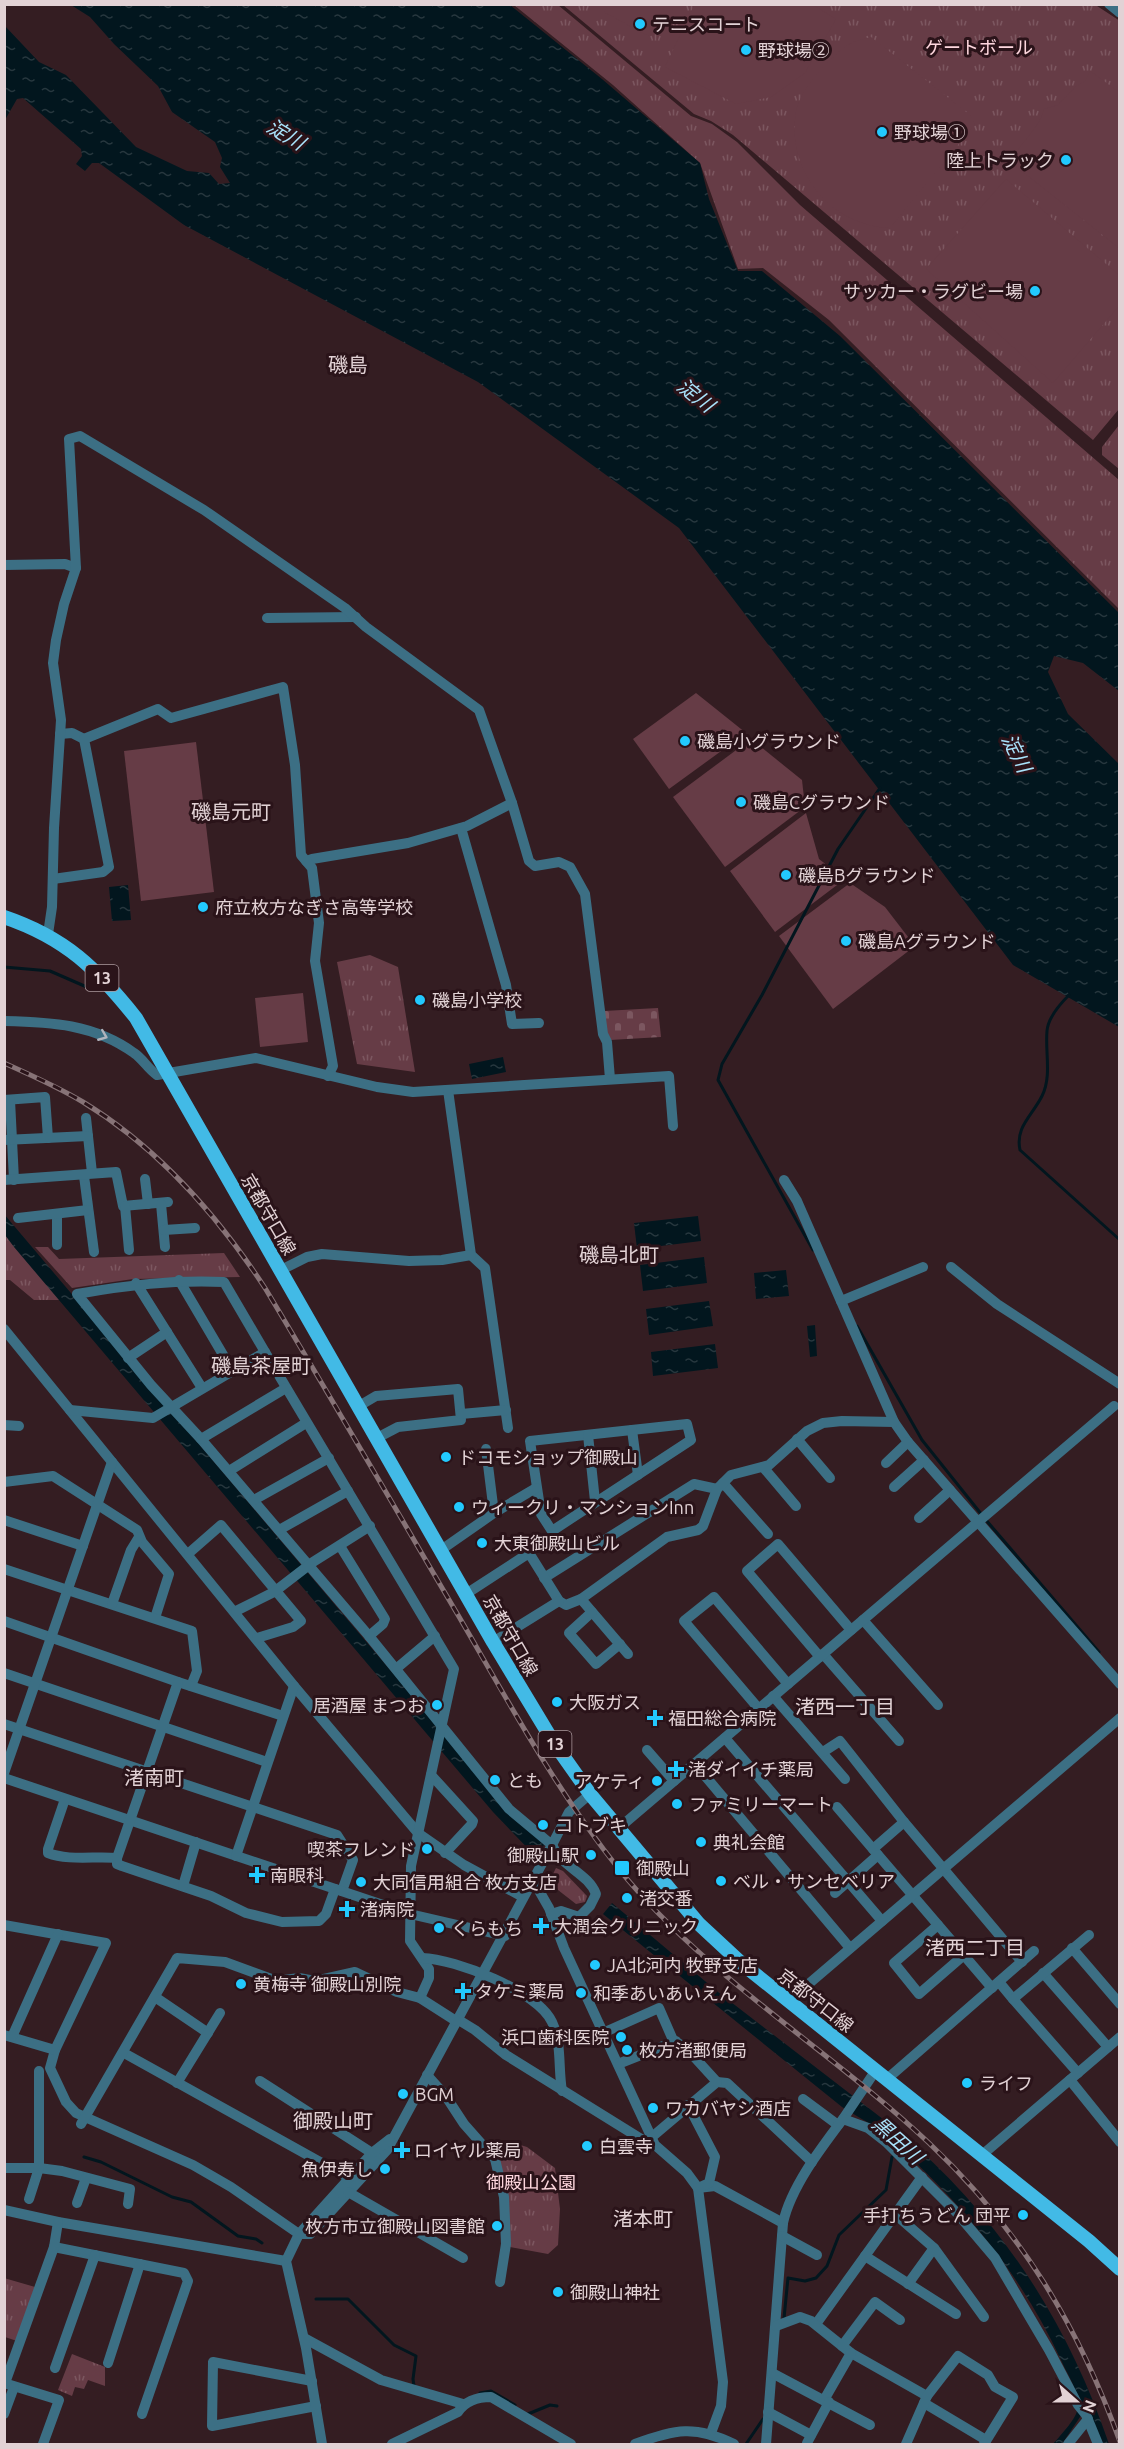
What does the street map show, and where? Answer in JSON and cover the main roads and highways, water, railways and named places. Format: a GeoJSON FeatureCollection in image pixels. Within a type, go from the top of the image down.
{"type":"FeatureCollection","features":[{"type":"Feature","properties":{"kind":"main road","name":"京都守口線"},"geometry":{"type":"LineString","coordinates":[[4,917],[48,934],[94,970],[136,1018],[493,1642],[554,1743],[590,1794],[699,1924],[740,1962],[1089,2241],[1119,2269]]}},
{"type":"Feature","properties":{"kind":"water","name":"淀川"},"geometry":{"type":"Polygon","coordinates":[[[71,5],[510,5],[602,79],[700,163],[709,199],[738,271],[762,271],[840,336],[1119,613],[1119,691],[1083,663],[1054,656],[1048,672],[1068,714],[1119,764],[1119,1027],[1013,965],[679,528],[478,382],[184,225],[99,163],[92,163],[85,171],[76,164],[82,156],[81,149],[23,98],[17,99],[5,120],[5,26],[39,62],[66,75],[136,147],[187,171],[209,173],[219,184],[230,183],[220,167],[222,158],[215,142],[172,112],[158,86],[114,44],[90,17],[71,5]]]}},
{"type":"Feature","properties":{"kind":"water"},"geometry":{"type":"Polygon","coordinates":[[[128,885],[131,920],[112,921],[109,887],[128,885]]]}},
{"type":"Feature","properties":{"kind":"water"},"geometry":{"type":"Polygon","coordinates":[[[503,1057],[506,1072],[472,1079],[469,1064],[503,1057]]]}},
{"type":"Feature","properties":{"kind":"water"},"geometry":{"type":"Polygon","coordinates":[[[4,1214],[435,1723],[544,1845],[537,1858],[493,1812],[14,1247],[5,1235],[4,1214]]]}},
{"type":"Feature","properties":{"kind":"water"},"geometry":{"type":"Polygon","coordinates":[[[698,1216],[701,1241],[637,1249],[634,1223],[698,1216]]]}},
{"type":"Feature","properties":{"kind":"water"},"geometry":{"type":"Polygon","coordinates":[[[704,1257],[707,1283],[643,1291],[640,1265],[704,1257]]]}},
{"type":"Feature","properties":{"kind":"water"},"geometry":{"type":"Polygon","coordinates":[[[786,1270],[789,1296],[756,1299],[754,1273],[786,1270]]]}},
{"type":"Feature","properties":{"kind":"water"},"geometry":{"type":"Polygon","coordinates":[[[709,1301],[713,1326],[649,1335],[646,1309],[709,1301]]]}},
{"type":"Feature","properties":{"kind":"water"},"geometry":{"type":"Polygon","coordinates":[[[815,1325],[817,1356],[810,1357],[807,1326],[815,1325]]]}},
{"type":"Feature","properties":{"kind":"water"},"geometry":{"type":"Polygon","coordinates":[[[715,1344],[718,1368],[653,1376],[651,1352],[715,1344]]]}},
{"type":"Feature","properties":{"kind":"water","name":"黒田川"},"geometry":{"type":"Polygon","coordinates":[[[612,1903],[718,1992],[901,2133],[970,2201],[999,2236],[1051,2313],[1092,2398],[1109,2444],[1101,2444],[1088,2405],[1062,2444],[1053,2444],[1076,2415],[1078,2405],[1073,2385],[1045,2327],[1026,2296],[983,2236],[959,2208],[908,2155],[880,2131],[842,2107],[603,1914],[612,1903]]]}},
{"type":"Feature","properties":{"kind":"waterway"},"geometry":{"type":"LineString","coordinates":[[813,1250],[718,1080],[722,1064],[762,995],[838,849],[880,788]]}},
{"type":"Feature","properties":{"kind":"waterway"},"geometry":{"type":"LineString","coordinates":[[4,967],[50,971],[89,988]]}},
{"type":"Feature","properties":{"kind":"waterway"},"geometry":{"type":"LineString","coordinates":[[1069,995],[1055,1012],[1048,1026],[1047,1080],[1042,1096],[1022,1128],[1020,1150],[1120,1240]]}},
{"type":"Feature","properties":{"kind":"waterway"},"geometry":{"type":"LineString","coordinates":[[857,1326],[922,1440],[982,1515]]}},
{"type":"Feature","properties":{"kind":"waterway"},"geometry":{"type":"LineString","coordinates":[[986,1520],[1099,1652]]}},
{"type":"Feature","properties":{"kind":"waterway"},"geometry":{"type":"LineString","coordinates":[[84,2157],[101,2162],[172,2197],[191,2202],[238,2236],[256,2239],[262,2243]]}},
{"type":"Feature","properties":{"kind":"waterway","name":"黒田川"},"geometry":{"type":"LineString","coordinates":[[784,2318],[788,2278],[805,2281],[816,2278],[827,2266],[839,2235],[886,2190],[892,2157]]}},
{"type":"Feature","properties":{"kind":"waterway"},"geometry":{"type":"LineString","coordinates":[[316,2299],[348,2299],[394,2345],[416,2356],[414,2386]]}},
{"type":"Feature","properties":{"kind":"waterway"},"geometry":{"type":"LineString","coordinates":[[480,2393],[491,2391],[515,2405]]}},
{"type":"Feature","properties":{"kind":"waterway"},"geometry":{"type":"LineString","coordinates":[[528,2414],[550,2405],[557,2406]]}},
{"type":"Feature","properties":{"kind":"waterway"},"geometry":{"type":"LineString","coordinates":[[746,2444],[763,2419]]}},
{"type":"Feature","properties":{"kind":"railway"},"geometry":{"type":"LineString","coordinates":[[4,1063],[64,1091],[110,1120],[161,1162],[206,1209],[265,1288],[553,1776],[595,1838],[652,1907],[690,1944],[728,1978],[890,2108],[929,2143],[991,2209],[1043,2281],[1065,2319],[1086,2358],[1120,2442]]}},
{"type":"Feature","properties":{"kind":"place","name":"テニスコート"},"geometry":{"type":"Point","coordinates":[640,24]}},
{"type":"Feature","properties":{"kind":"place","name":"野球場②"},"geometry":{"type":"Point","coordinates":[746,50]}},
{"type":"Feature","properties":{"kind":"place","name":"野球場①"},"geometry":{"type":"Point","coordinates":[882,132]}},
{"type":"Feature","properties":{"kind":"place","name":"陸上トラック"},"geometry":{"type":"Point","coordinates":[1066,160]}},
{"type":"Feature","properties":{"kind":"place","name":"サッカー・ラグビー場"},"geometry":{"type":"Point","coordinates":[1035,291]}},
{"type":"Feature","properties":{"kind":"place","name":"磯島小グラウンド"},"geometry":{"type":"Point","coordinates":[685,741]}},
{"type":"Feature","properties":{"kind":"place","name":"磯島Cグラウンド"},"geometry":{"type":"Point","coordinates":[741,802]}},
{"type":"Feature","properties":{"kind":"place","name":"磯島Bグラウンド"},"geometry":{"type":"Point","coordinates":[786,875]}},
{"type":"Feature","properties":{"kind":"place","name":"府立枚方なぎさ高等学校"},"geometry":{"type":"Point","coordinates":[203,907]}},
{"type":"Feature","properties":{"kind":"place","name":"磯島Aグラウンド"},"geometry":{"type":"Point","coordinates":[846,941]}},
{"type":"Feature","properties":{"kind":"place","name":"磯島小学校"},"geometry":{"type":"Point","coordinates":[420,1000]}},
{"type":"Feature","properties":{"kind":"place","name":"ドコモショップ御殿山"},"geometry":{"type":"Point","coordinates":[446,1457]}},
{"type":"Feature","properties":{"kind":"place","name":"ウィークリ・マンションInn"},"geometry":{"type":"Point","coordinates":[459,1507]}},
{"type":"Feature","properties":{"kind":"place","name":"大東御殿山ビル"},"geometry":{"type":"Point","coordinates":[482,1543]}},
{"type":"Feature","properties":{"kind":"place","name":"大阪ガス"},"geometry":{"type":"Point","coordinates":[557,1702]}},
{"type":"Feature","properties":{"kind":"place","name":"居酒屋 まつお"},"geometry":{"type":"Point","coordinates":[437,1705]}},
{"type":"Feature","properties":{"kind":"place","name":"福田総合病院"},"geometry":{"type":"Point","coordinates":[655,1718]}},
{"type":"Feature","properties":{"kind":"place","name":"渚ダイイチ薬局"},"geometry":{"type":"Point","coordinates":[676,1769]}},
{"type":"Feature","properties":{"kind":"place","name":"とも"},"geometry":{"type":"Point","coordinates":[495,1780]}},
{"type":"Feature","properties":{"kind":"place","name":"アケティ"},"geometry":{"type":"Point","coordinates":[657,1781]}},
{"type":"Feature","properties":{"kind":"place","name":"ファミリーマート"},"geometry":{"type":"Point","coordinates":[677,1804]}},
{"type":"Feature","properties":{"kind":"place","name":"コトブキ"},"geometry":{"type":"Point","coordinates":[543,1825]}},
{"type":"Feature","properties":{"kind":"place","name":"典礼会館"},"geometry":{"type":"Point","coordinates":[701,1842]}},
{"type":"Feature","properties":{"kind":"place","name":"喫茶フレンド"},"geometry":{"type":"Point","coordinates":[427,1849]}},
{"type":"Feature","properties":{"kind":"place","name":"御殿山駅"},"geometry":{"type":"Point","coordinates":[591,1855]}},
{"type":"Feature","properties":{"kind":"place","name":"御殿山"},"geometry":{"type":"Point","coordinates":[622,1868]}},
{"type":"Feature","properties":{"kind":"place","name":"南眼科"},"geometry":{"type":"Point","coordinates":[257,1875]}},
{"type":"Feature","properties":{"kind":"place","name":"ベル・サンセベリア"},"geometry":{"type":"Point","coordinates":[721,1881]}},
{"type":"Feature","properties":{"kind":"place","name":"大同信用組合 枚方支店"},"geometry":{"type":"Point","coordinates":[361,1882]}},
{"type":"Feature","properties":{"kind":"place","name":"渚交番"},"geometry":{"type":"Point","coordinates":[627,1898]}},
{"type":"Feature","properties":{"kind":"place","name":"渚病院"},"geometry":{"type":"Point","coordinates":[347,1909]}},
{"type":"Feature","properties":{"kind":"place","name":"大潤会クリニック"},"geometry":{"type":"Point","coordinates":[541,1926]}},
{"type":"Feature","properties":{"kind":"place","name":"くらもち"},"geometry":{"type":"Point","coordinates":[439,1928]}},
{"type":"Feature","properties":{"kind":"place","name":"JA北河内 牧野支店"},"geometry":{"type":"Point","coordinates":[595,1965]}},
{"type":"Feature","properties":{"kind":"place","name":"黄梅寺 御殿山別院"},"geometry":{"type":"Point","coordinates":[241,1984]}},
{"type":"Feature","properties":{"kind":"place","name":"タケミ薬局"},"geometry":{"type":"Point","coordinates":[463,1991]}},
{"type":"Feature","properties":{"kind":"place","name":"和季あいあいえん"},"geometry":{"type":"Point","coordinates":[581,1993]}},
{"type":"Feature","properties":{"kind":"place","name":"浜口歯科医院"},"geometry":{"type":"Point","coordinates":[621,2037]}},
{"type":"Feature","properties":{"kind":"place","name":"枚方渚郵便局"},"geometry":{"type":"Point","coordinates":[627,2050]}},
{"type":"Feature","properties":{"kind":"place","name":"ライフ"},"geometry":{"type":"Point","coordinates":[967,2083]}},
{"type":"Feature","properties":{"kind":"place","name":"BGM"},"geometry":{"type":"Point","coordinates":[403,2094]}},
{"type":"Feature","properties":{"kind":"place","name":"ワカバヤシ酒店"},"geometry":{"type":"Point","coordinates":[653,2108]}},
{"type":"Feature","properties":{"kind":"place","name":"白雲寺"},"geometry":{"type":"Point","coordinates":[587,2146]}},
{"type":"Feature","properties":{"kind":"place","name":"ロイヤル薬局"},"geometry":{"type":"Point","coordinates":[402,2150]}},
{"type":"Feature","properties":{"kind":"place","name":"魚伊寿し"},"geometry":{"type":"Point","coordinates":[385,2169]}},
{"type":"Feature","properties":{"kind":"place","name":"手打ちうどん 団平"},"geometry":{"type":"Point","coordinates":[1023,2215]}},
{"type":"Feature","properties":{"kind":"place","name":"枚方市立御殿山図書館"},"geometry":{"type":"Point","coordinates":[497,2226]}},
{"type":"Feature","properties":{"kind":"place","name":"御殿山神社"},"geometry":{"type":"Point","coordinates":[558,2292]}},
{"type":"Feature","properties":{"kind":"district","name":"磯島"},"geometry":{"type":"Point","coordinates":[348,364]}},
{"type":"Feature","properties":{"kind":"district","name":"磯島元町"},"geometry":{"type":"Point","coordinates":[231,811]}},
{"type":"Feature","properties":{"kind":"district","name":"磯島北町"},"geometry":{"type":"Point","coordinates":[619,1254]}},
{"type":"Feature","properties":{"kind":"district","name":"磯島茶屋町"},"geometry":{"type":"Point","coordinates":[261,1365]}},
{"type":"Feature","properties":{"kind":"district","name":"渚西一丁目"},"geometry":{"type":"Point","coordinates":[845,1706]}},
{"type":"Feature","properties":{"kind":"district","name":"渚南町"},"geometry":{"type":"Point","coordinates":[154,1777]}},
{"type":"Feature","properties":{"kind":"district","name":"渚西二丁目"},"geometry":{"type":"Point","coordinates":[975,1947]}},
{"type":"Feature","properties":{"kind":"district","name":"御殿山町"},"geometry":{"type":"Point","coordinates":[333,2120]}},
{"type":"Feature","properties":{"kind":"district","name":"渚本町"},"geometry":{"type":"Point","coordinates":[643,2218]}},
{"type":"Feature","properties":{"kind":"park label","name":"ゲートボール"},"geometry":{"type":"Point","coordinates":[979,47]}},
{"type":"Feature","properties":{"kind":"park label","name":"御殿山公園"},"geometry":{"type":"Point","coordinates":[531,2182]}}]}
